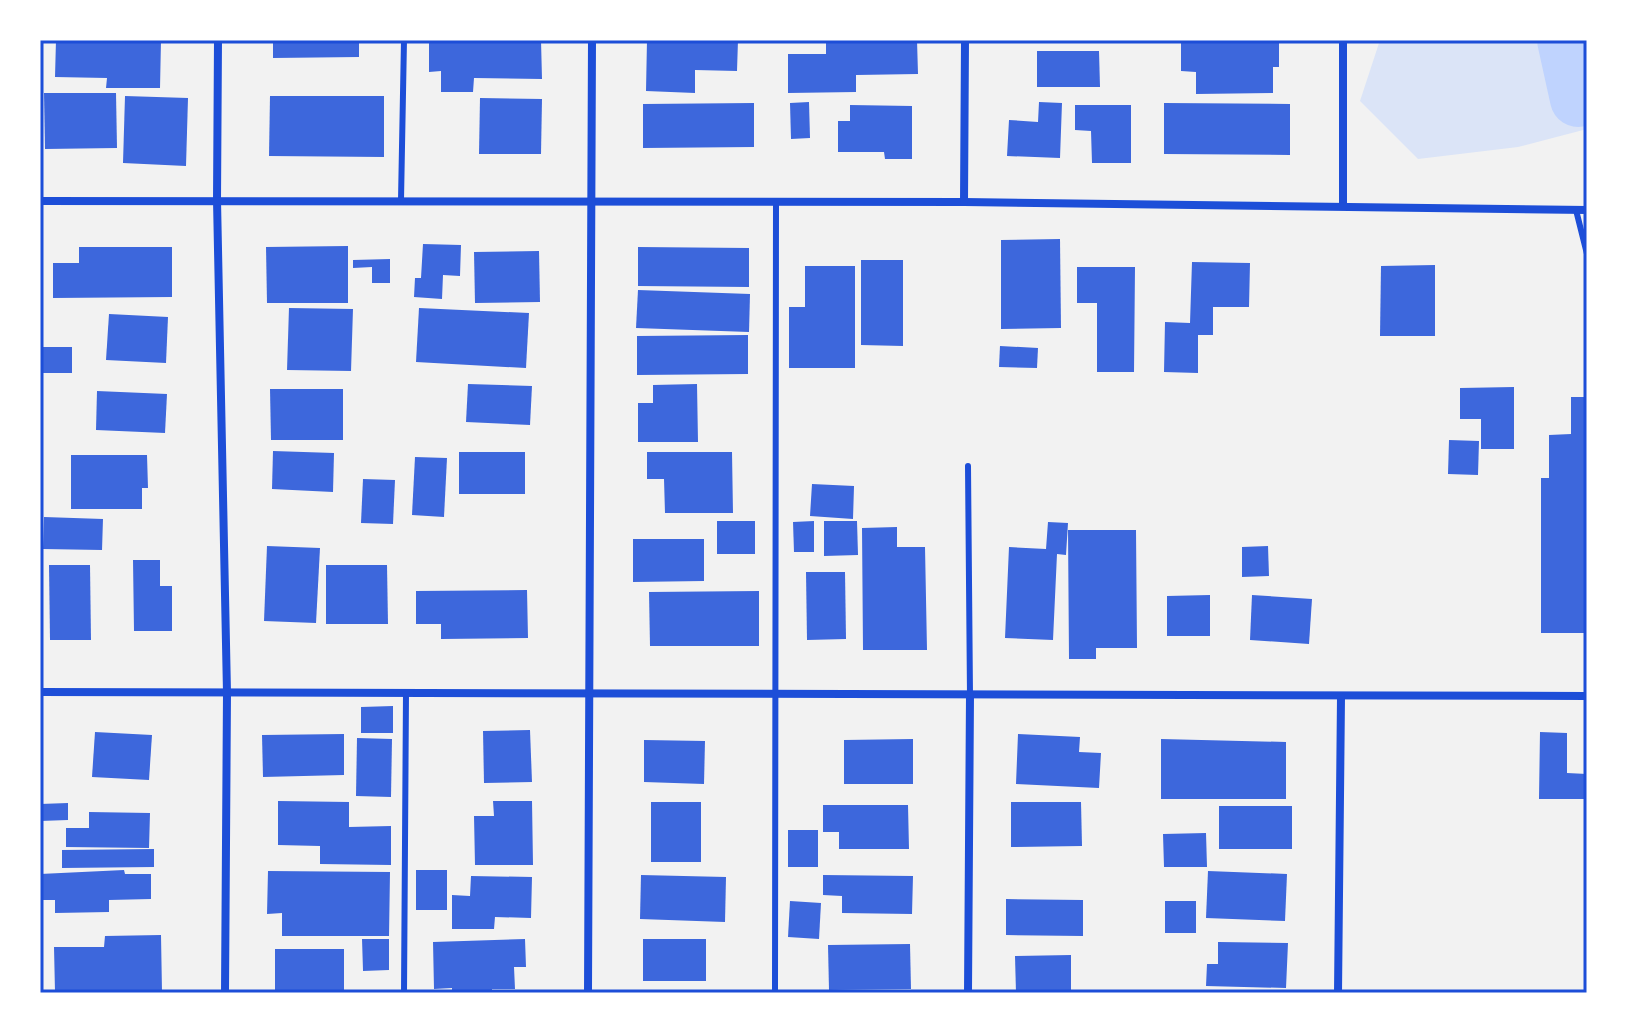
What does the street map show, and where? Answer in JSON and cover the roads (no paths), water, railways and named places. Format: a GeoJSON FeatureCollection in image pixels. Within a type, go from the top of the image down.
{"type":"FeatureCollection","features":[{"type":"Feature","properties":{"kind":"street"},"geometry":{"type":"LineString","coordinates":[[218,40],[217,200],[227,693],[225,993]]}},
{"type":"Feature","properties":{"kind":"street"},"geometry":{"type":"LineString","coordinates":[[588,993],[594,203],[592,40]]}},
{"type":"Feature","properties":{"kind":"street"},"geometry":{"type":"LineString","coordinates":[[964,202],[965,40]]}},
{"type":"Feature","properties":{"kind":"street"},"geometry":{"type":"LineString","coordinates":[[1343,40],[1343,206]]}},
{"type":"Feature","properties":{"kind":"street"},"geometry":{"type":"LineString","coordinates":[[40,201],[964,202],[1587,210]]}},
{"type":"Feature","properties":{"kind":"street"},"geometry":{"type":"LineString","coordinates":[[40,692],[1587,696]]}},
{"type":"Feature","properties":{"kind":"street"},"geometry":{"type":"LineString","coordinates":[[968,993],[970,695]]}},
{"type":"Feature","properties":{"kind":"street"},"geometry":{"type":"LineString","coordinates":[[1338,993],[1341,697]]}},
{"type":"Feature","properties":{"kind":"lane"},"geometry":{"type":"LineString","coordinates":[[401,200],[404,40]]}},
{"type":"Feature","properties":{"kind":"lane"},"geometry":{"type":"LineString","coordinates":[[775,993],[776,204]]}},
{"type":"Feature","properties":{"kind":"lane"},"geometry":{"type":"LineString","coordinates":[[1576,210],[1587,254]]}},
{"type":"Feature","properties":{"kind":"lane"},"geometry":{"type":"LineString","coordinates":[[968,466],[970,695]]}},
{"type":"Feature","properties":{"kind":"lane"},"geometry":{"type":"LineString","coordinates":[[404,993],[406,693]]}},
{"type":"Feature","properties":{"kind":"waterway"},"geometry":{"type":"LineString","coordinates":[[1565,40],[1578,99]]}}]}
